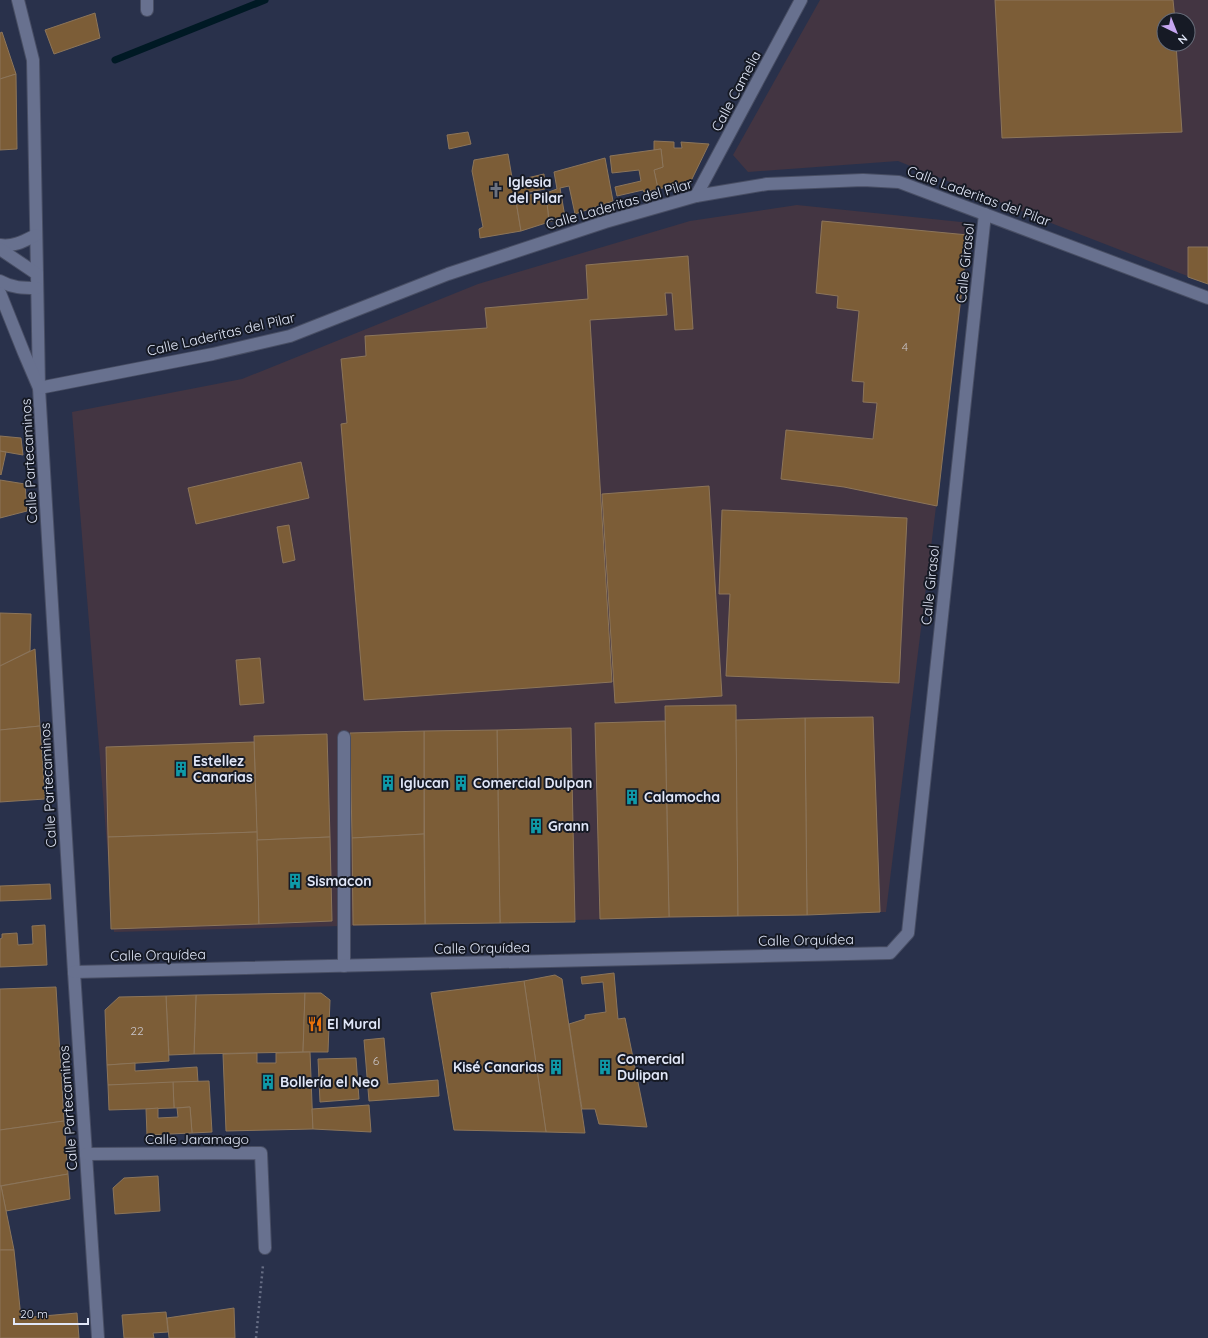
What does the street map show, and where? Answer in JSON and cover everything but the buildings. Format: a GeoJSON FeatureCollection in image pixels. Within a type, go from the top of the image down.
{"type":"FeatureCollection","features":[{"type":"Feature","properties":{"kind":"street","name":"Calle Partecaminos"},"geometry":{"type":"LineString","coordinates":[[18,0],[33,60],[39,388],[74,972],[98,1338]]}},
{"type":"Feature","properties":{"kind":"street","name":"Calle Camelia"},"geometry":{"type":"LineString","coordinates":[[696,196],[801,0]]}},
{"type":"Feature","properties":{"kind":"street","name":"Calle Laderitas del Pilar"},"geometry":{"type":"LineString","coordinates":[[39,388],[212,354],[290,336],[448,274],[605,222],[696,196],[767,184],[863,180],[899,182],[1208,298]]}},
{"type":"Feature","properties":{"kind":"street","name":"Calle Girasol"},"geometry":{"type":"LineString","coordinates":[[890,953],[908,934],[985,214]]}},
{"type":"Feature","properties":{"kind":"street"},"geometry":{"type":"LineString","coordinates":[[0,245],[16,245],[36,235]]}},
{"type":"Feature","properties":{"kind":"street"},"geometry":{"type":"LineString","coordinates":[[0,249],[37,274]]}},
{"type":"Feature","properties":{"kind":"street"},"geometry":{"type":"LineString","coordinates":[[0,281],[8,286],[37,288]]}},
{"type":"Feature","properties":{"kind":"street"},"geometry":{"type":"LineString","coordinates":[[0,293],[39,388]]}},
{"type":"Feature","properties":{"kind":"street"},"geometry":{"type":"LineString","coordinates":[[344,737],[344,966]]}},
{"type":"Feature","properties":{"kind":"street","name":"Calle Orquídea"},"geometry":{"type":"LineString","coordinates":[[74,972],[890,953]]}},
{"type":"Feature","properties":{"kind":"street","name":"Calle Jaramago"},"geometry":{"type":"LineString","coordinates":[[86,1154],[261,1153],[265,1248]]}},
{"type":"Feature","properties":{"kind":"path"},"geometry":{"type":"LineString","coordinates":[[256,1338],[265,1248]]}},
{"type":"Feature","properties":{"kind":"shaded area"},"geometry":{"type":"Polygon","coordinates":[[[820,0],[1208,0],[1208,284],[1061,227],[898,161],[748,172],[733,155],[820,0]]]}},
{"type":"Feature","properties":{"kind":"shaded area"},"geometry":{"type":"Polygon","coordinates":[[[797,205],[971,223],[886,912],[114,932],[72,412],[242,379],[478,284],[690,221],[797,205]]]}},
{"type":"Feature","properties":{"kind":"waterway"},"geometry":{"type":"LineString","coordinates":[[115,60],[265,0]]}},
{"type":"Feature","properties":{"kind":"place","name":"Iglesia del Pilar"},"geometry":{"type":"Point","coordinates":[496,190]}},
{"type":"Feature","properties":{"kind":"place","name":"Estellez Canarias"},"geometry":{"type":"Point","coordinates":[181,769]}},
{"type":"Feature","properties":{"kind":"place","name":"Iglucan"},"geometry":{"type":"Point","coordinates":[388,783]}},
{"type":"Feature","properties":{"kind":"place","name":"Comercial Dulpan"},"geometry":{"type":"Point","coordinates":[461,783]}},
{"type":"Feature","properties":{"kind":"place","name":"Calamocha"},"geometry":{"type":"Point","coordinates":[632,797]}},
{"type":"Feature","properties":{"kind":"place","name":"Grann"},"geometry":{"type":"Point","coordinates":[536,826]}},
{"type":"Feature","properties":{"kind":"place","name":"Sismacon"},"geometry":{"type":"Point","coordinates":[295,881]}},
{"type":"Feature","properties":{"kind":"place","name":"El Mural"},"geometry":{"type":"Point","coordinates":[315,1024]}},
{"type":"Feature","properties":{"kind":"place","name":"Kisé Canarias"},"geometry":{"type":"Point","coordinates":[556,1067]}},
{"type":"Feature","properties":{"kind":"place","name":"Comercial Dulipan"},"geometry":{"type":"Point","coordinates":[605,1067]}},
{"type":"Feature","properties":{"kind":"place","name":"Bollería el Neo"},"geometry":{"type":"Point","coordinates":[268,1082]}}]}
